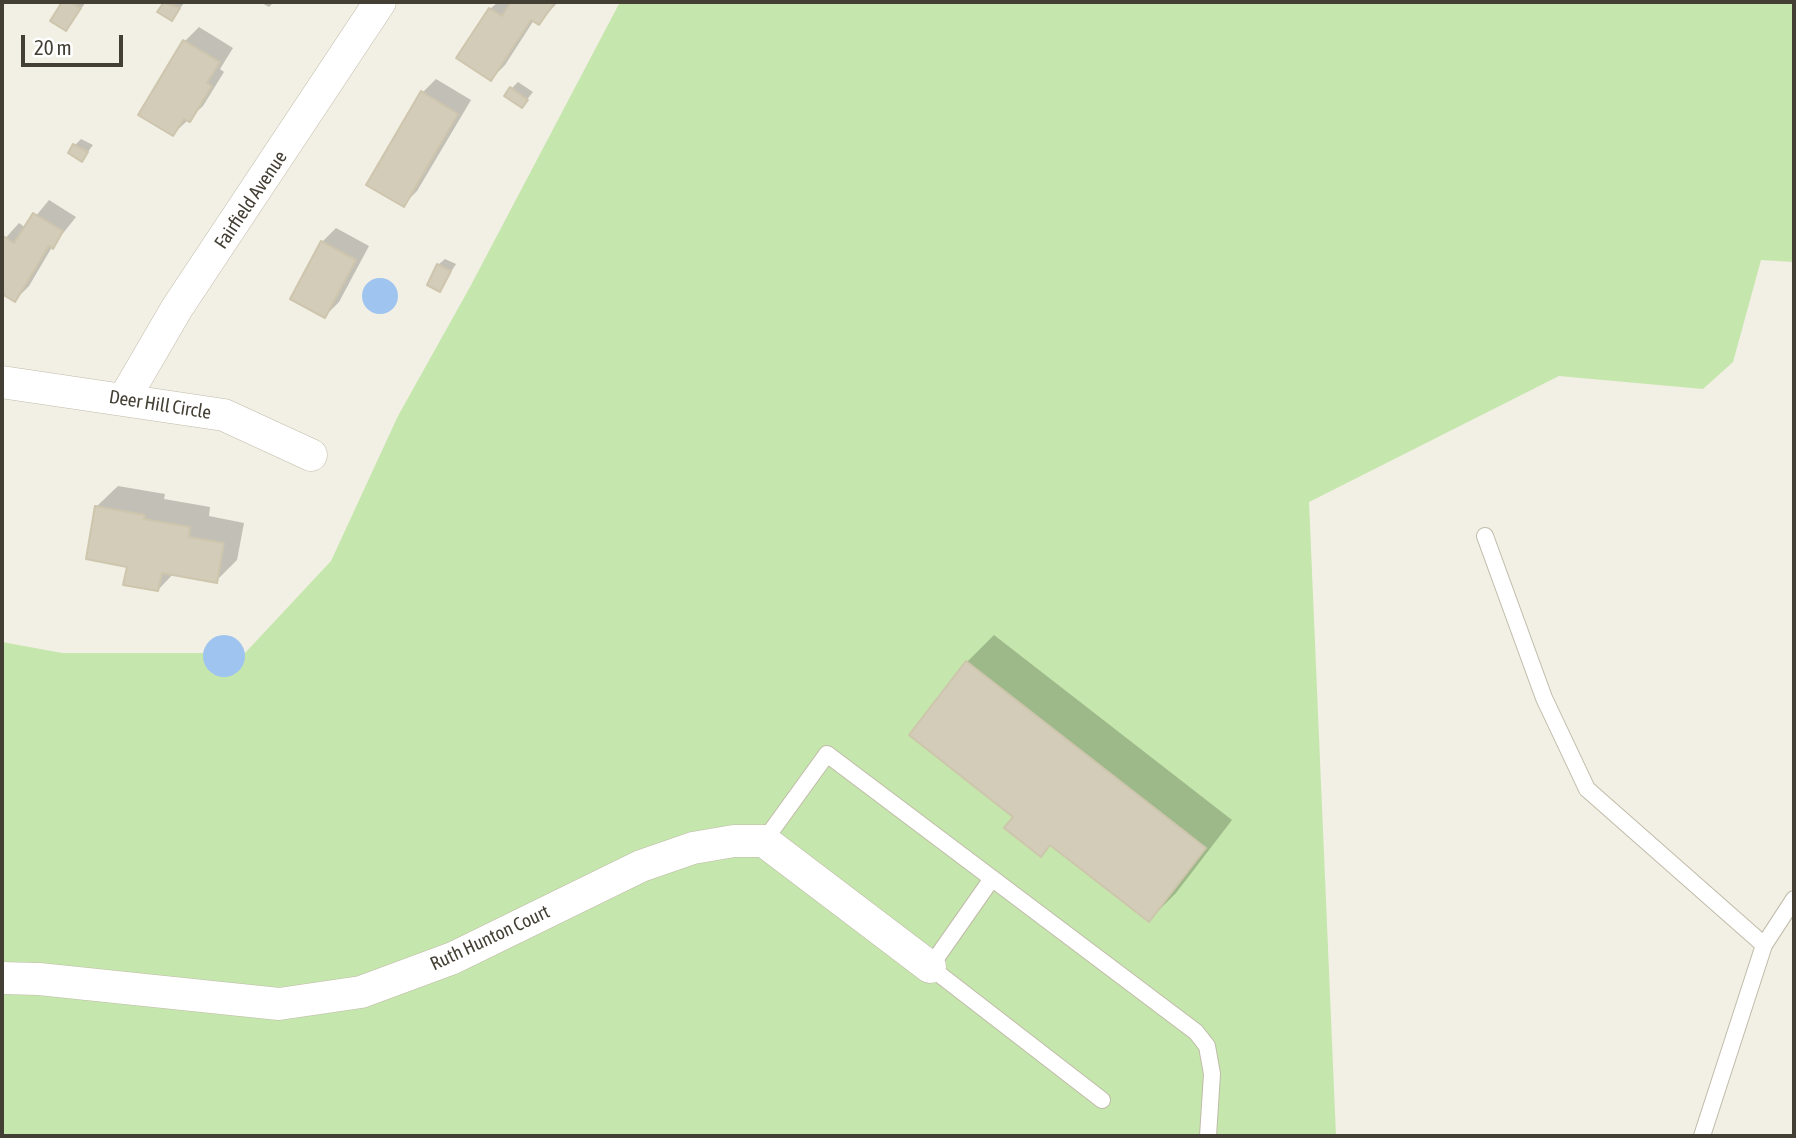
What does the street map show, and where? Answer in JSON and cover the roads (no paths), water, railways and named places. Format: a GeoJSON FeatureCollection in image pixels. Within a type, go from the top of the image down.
{"type":"FeatureCollection","features":[{"type":"Feature","properties":{"kind":"street","name":"Fairfield Avenue"},"geometry":{"type":"LineString","coordinates":[[124,400],[177,308],[380,2]]}},
{"type":"Feature","properties":{"kind":"street","name":"Deer Hill Circle"},"geometry":{"type":"LineString","coordinates":[[2,382],[225,415],[311,455]]}},
{"type":"Feature","properties":{"kind":"street","name":"Ruth Hunton Court"},"geometry":{"type":"LineString","coordinates":[[2,978],[39,979],[279,1003],[361,992],[453,958],[641,866],[693,848],[734,841],[764,841]]}},
{"type":"Feature","properties":{"kind":"street"},"geometry":{"type":"LineString","coordinates":[[764,841],[930,967]]}},
{"type":"Feature","properties":{"kind":"lane"},"geometry":{"type":"LineString","coordinates":[[1485,537],[1544,698],[1587,789],[1764,945]]}},
{"type":"Feature","properties":{"kind":"lane"},"geometry":{"type":"LineString","coordinates":[[764,841],[827,754],[1196,1032],[1207,1046],[1212,1074],[1208,1136]]}},
{"type":"Feature","properties":{"kind":"lane"},"geometry":{"type":"LineString","coordinates":[[991,880],[930,967],[1102,1100]]}},
{"type":"Feature","properties":{"kind":"lane"},"geometry":{"type":"LineString","coordinates":[[1702,1136],[1764,945],[1794,899]]}},
{"type":"Feature","properties":{"kind":"water"},"geometry":{"type":"Polygon","coordinates":[[[380,278],[393,283],[398,296],[393,309],[380,314],[367,309],[362,296],[367,283],[380,278]]]}},
{"type":"Feature","properties":{"kind":"water"},"geometry":{"type":"Polygon","coordinates":[[[224,635],[239,641],[245,656],[239,671],[224,677],[209,671],[203,656],[209,641],[224,635]]]}}]}
